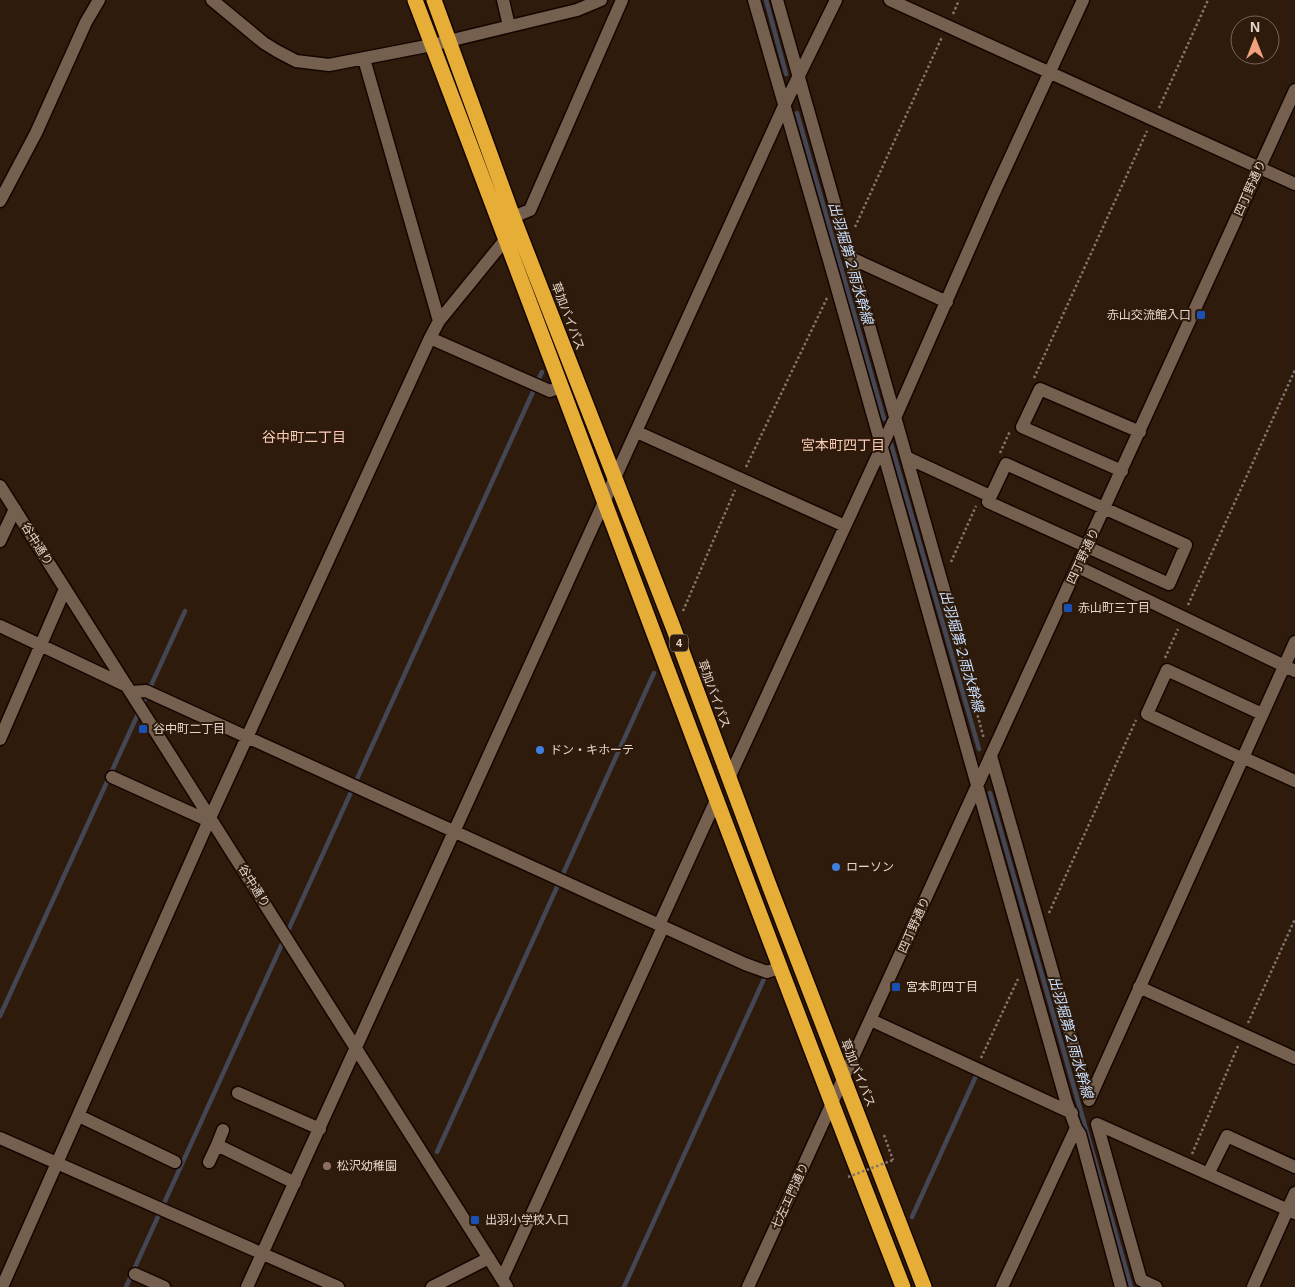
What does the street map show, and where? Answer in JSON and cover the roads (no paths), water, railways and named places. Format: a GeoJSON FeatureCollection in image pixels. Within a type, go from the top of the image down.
{"type":"FeatureCollection","features":[{"type":"Feature","properties":{"kind":"highway","name":"4"},"geometry":{"type":"LineString","coordinates":[[415,0],[560,387],[606,502],[718,798],[779,968],[904,1287]]}},
{"type":"Feature","properties":{"kind":"highway","name":"草加バイパス"},"geometry":{"type":"LineString","coordinates":[[434,0],[513,217],[615,477],[924,1287]]}},
{"type":"Feature","properties":{"kind":"street"},"geometry":{"type":"LineString","coordinates":[[0,201],[36,133],[86,22],[99,0]]}},
{"type":"Feature","properties":{"kind":"street"},"geometry":{"type":"LineString","coordinates":[[212,0],[264,43],[296,61],[329,66],[578,10],[601,0]]}},
{"type":"Feature","properties":{"kind":"street"},"geometry":{"type":"LineString","coordinates":[[503,0],[510,26]]}},
{"type":"Feature","properties":{"kind":"street"},"geometry":{"type":"LineString","coordinates":[[513,217],[530,210],[622,0]]}},
{"type":"Feature","properties":{"kind":"street"},"geometry":{"type":"LineString","coordinates":[[754,0],[978,786],[1026,962],[1066,1101],[1080,1134],[1122,1287]]}},
{"type":"Feature","properties":{"kind":"street"},"geometry":{"type":"LineString","coordinates":[[777,0],[946,597]]}},
{"type":"Feature","properties":{"kind":"street"},"geometry":{"type":"LineString","coordinates":[[247,1287],[606,502],[615,477],[784,106],[800,78],[836,0]]}},
{"type":"Feature","properties":{"kind":"street"},"geometry":{"type":"LineString","coordinates":[[890,0],[1050,72],[1151,123],[1295,184]]}},
{"type":"Feature","properties":{"kind":"street"},"geometry":{"type":"LineString","coordinates":[[729,778],[896,418],[1083,0]]}},
{"type":"Feature","properties":{"kind":"street"},"geometry":{"type":"LineString","coordinates":[[364,59],[439,321]]}},
{"type":"Feature","properties":{"kind":"street","name":"四丁野通り"},"geometry":{"type":"LineString","coordinates":[[832,1104],[1295,90]]}},
{"type":"Feature","properties":{"kind":"street"},"geometry":{"type":"LineString","coordinates":[[2,1287],[210,819],[430,338],[439,321],[505,240]]}},
{"type":"Feature","properties":{"kind":"street"},"geometry":{"type":"LineString","coordinates":[[851,258],[947,302]]}},
{"type":"Feature","properties":{"kind":"street"},"geometry":{"type":"LineString","coordinates":[[430,338],[550,391],[560,387]]}},
{"type":"Feature","properties":{"kind":"street"},"geometry":{"type":"LineString","coordinates":[[1122,471],[1022,427],[1040,388],[1140,432]]}},
{"type":"Feature","properties":{"kind":"street"},"geometry":{"type":"LineString","coordinates":[[637,432],[845,526]]}},
{"type":"Feature","properties":{"kind":"street"},"geometry":{"type":"LineString","coordinates":[[908,458],[986,494]]}},
{"type":"Feature","properties":{"kind":"street"},"geometry":{"type":"LineString","coordinates":[[1006,464],[1186,545],[1169,584],[988,502],[986,494],[1006,464]]}},
{"type":"Feature","properties":{"kind":"street","name":"谷中通り"},"geometry":{"type":"LineString","coordinates":[[0,486],[505,1283]]}},
{"type":"Feature","properties":{"kind":"street"},"geometry":{"type":"LineString","coordinates":[[0,542],[15,509]]}},
{"type":"Feature","properties":{"kind":"street"},"geometry":{"type":"LineString","coordinates":[[1078,567],[1290,668]]}},
{"type":"Feature","properties":{"kind":"street"},"geometry":{"type":"LineString","coordinates":[[0,739],[42,646],[65,589]]}},
{"type":"Feature","properties":{"kind":"street"},"geometry":{"type":"LineString","coordinates":[[0,626],[129,689],[146,691],[661,926],[766,972],[779,968]]}},
{"type":"Feature","properties":{"kind":"street"},"geometry":{"type":"LineString","coordinates":[[991,758],[1089,1100],[1262,714],[1290,668],[1295,642]]}},
{"type":"Feature","properties":{"kind":"street"},"geometry":{"type":"LineString","coordinates":[[1262,714],[1167,670],[1147,714],[1295,781]]}},
{"type":"Feature","properties":{"kind":"street"},"geometry":{"type":"LineString","coordinates":[[112,777],[210,819]]}},
{"type":"Feature","properties":{"kind":"street"},"geometry":{"type":"LineString","coordinates":[[505,1283],[718,798]]}},
{"type":"Feature","properties":{"kind":"street"},"geometry":{"type":"LineString","coordinates":[[1139,987],[1295,1058]]}},
{"type":"Feature","properties":{"kind":"street"},"geometry":{"type":"LineString","coordinates":[[871,1020],[1072,1113]]}},
{"type":"Feature","properties":{"kind":"street"},"geometry":{"type":"LineString","coordinates":[[238,1093],[320,1129]]}},
{"type":"Feature","properties":{"kind":"street","name":"七左エ門通り"},"geometry":{"type":"LineString","coordinates":[[748,1287],[832,1104]]}},
{"type":"Feature","properties":{"kind":"street"},"geometry":{"type":"LineString","coordinates":[[79,1116],[175,1162]]}},
{"type":"Feature","properties":{"kind":"street"},"geometry":{"type":"LineString","coordinates":[[1156,1287],[1141,1280],[1097,1124],[1291,1211]]}},
{"type":"Feature","properties":{"kind":"street"},"geometry":{"type":"LineString","coordinates":[[1002,1287],[1076,1128]]}},
{"type":"Feature","properties":{"kind":"street"},"geometry":{"type":"LineString","coordinates":[[209,1162],[223,1130]]}},
{"type":"Feature","properties":{"kind":"street"},"geometry":{"type":"LineString","coordinates":[[1208,1174],[1227,1136],[1295,1167]]}},
{"type":"Feature","properties":{"kind":"street"},"geometry":{"type":"LineString","coordinates":[[0,1138],[338,1287]]}},
{"type":"Feature","properties":{"kind":"street"},"geometry":{"type":"LineString","coordinates":[[217,1145],[295,1183]]}},
{"type":"Feature","properties":{"kind":"street"},"geometry":{"type":"LineString","coordinates":[[1253,1287],[1291,1211],[1295,1193]]}},
{"type":"Feature","properties":{"kind":"street"},"geometry":{"type":"LineString","coordinates":[[432,1287],[489,1258]]}},
{"type":"Feature","properties":{"kind":"street"},"geometry":{"type":"LineString","coordinates":[[135,1274],[164,1287]]}},
{"type":"Feature","properties":{"kind":"waterway","name":"出羽堀第２雨水幹線"},"geometry":{"type":"LineString","coordinates":[[766,0],[786,74]]}},
{"type":"Feature","properties":{"kind":"waterway","name":"出羽堀第２雨水幹線"},"geometry":{"type":"LineString","coordinates":[[797,113],[884,419]]}},
{"type":"Feature","properties":{"kind":"waterway"},"geometry":{"type":"LineString","coordinates":[[126,1287],[542,372]]}},
{"type":"Feature","properties":{"kind":"waterway","name":"出羽堀第２雨水幹線"},"geometry":{"type":"LineString","coordinates":[[891,444],[979,749]]}},
{"type":"Feature","properties":{"kind":"waterway"},"geometry":{"type":"LineString","coordinates":[[0,1016],[185,611]]}},
{"type":"Feature","properties":{"kind":"waterway"},"geometry":{"type":"LineString","coordinates":[[437,1152],[654,673]]}},
{"type":"Feature","properties":{"kind":"waterway","name":"出羽堀第２雨水幹線"},"geometry":{"type":"LineString","coordinates":[[990,793],[1131,1287]]}},
{"type":"Feature","properties":{"kind":"waterway"},"geometry":{"type":"LineString","coordinates":[[624,1287],[764,979]]}},
{"type":"Feature","properties":{"kind":"waterway"},"geometry":{"type":"LineString","coordinates":[[912,1217],[976,1076]]}},
{"type":"Feature","properties":{"kind":"place","name":"赤山交流館入口"},"geometry":{"type":"Point","coordinates":[1201,315]}},
{"type":"Feature","properties":{"kind":"place","name":"赤山町三丁目"},"geometry":{"type":"Point","coordinates":[1068,608]}},
{"type":"Feature","properties":{"kind":"place","name":"谷中町二丁目"},"geometry":{"type":"Point","coordinates":[143,729]}},
{"type":"Feature","properties":{"kind":"place","name":"ドン・キホーテ"},"geometry":{"type":"Point","coordinates":[540,750]}},
{"type":"Feature","properties":{"kind":"place","name":"ローソン"},"geometry":{"type":"Point","coordinates":[836,867]}},
{"type":"Feature","properties":{"kind":"place","name":"宮本町四丁目"},"geometry":{"type":"Point","coordinates":[896,987]}},
{"type":"Feature","properties":{"kind":"place","name":"松沢幼稚園"},"geometry":{"type":"Point","coordinates":[327,1166]}},
{"type":"Feature","properties":{"kind":"place","name":"出羽小学校入口"},"geometry":{"type":"Point","coordinates":[475,1220]}},
{"type":"Feature","properties":{"kind":"district","name":"谷中町二丁目"},"geometry":{"type":"Point","coordinates":[304,437]}},
{"type":"Feature","properties":{"kind":"district","name":"宮本町四丁目"},"geometry":{"type":"Point","coordinates":[843,445]}}]}
